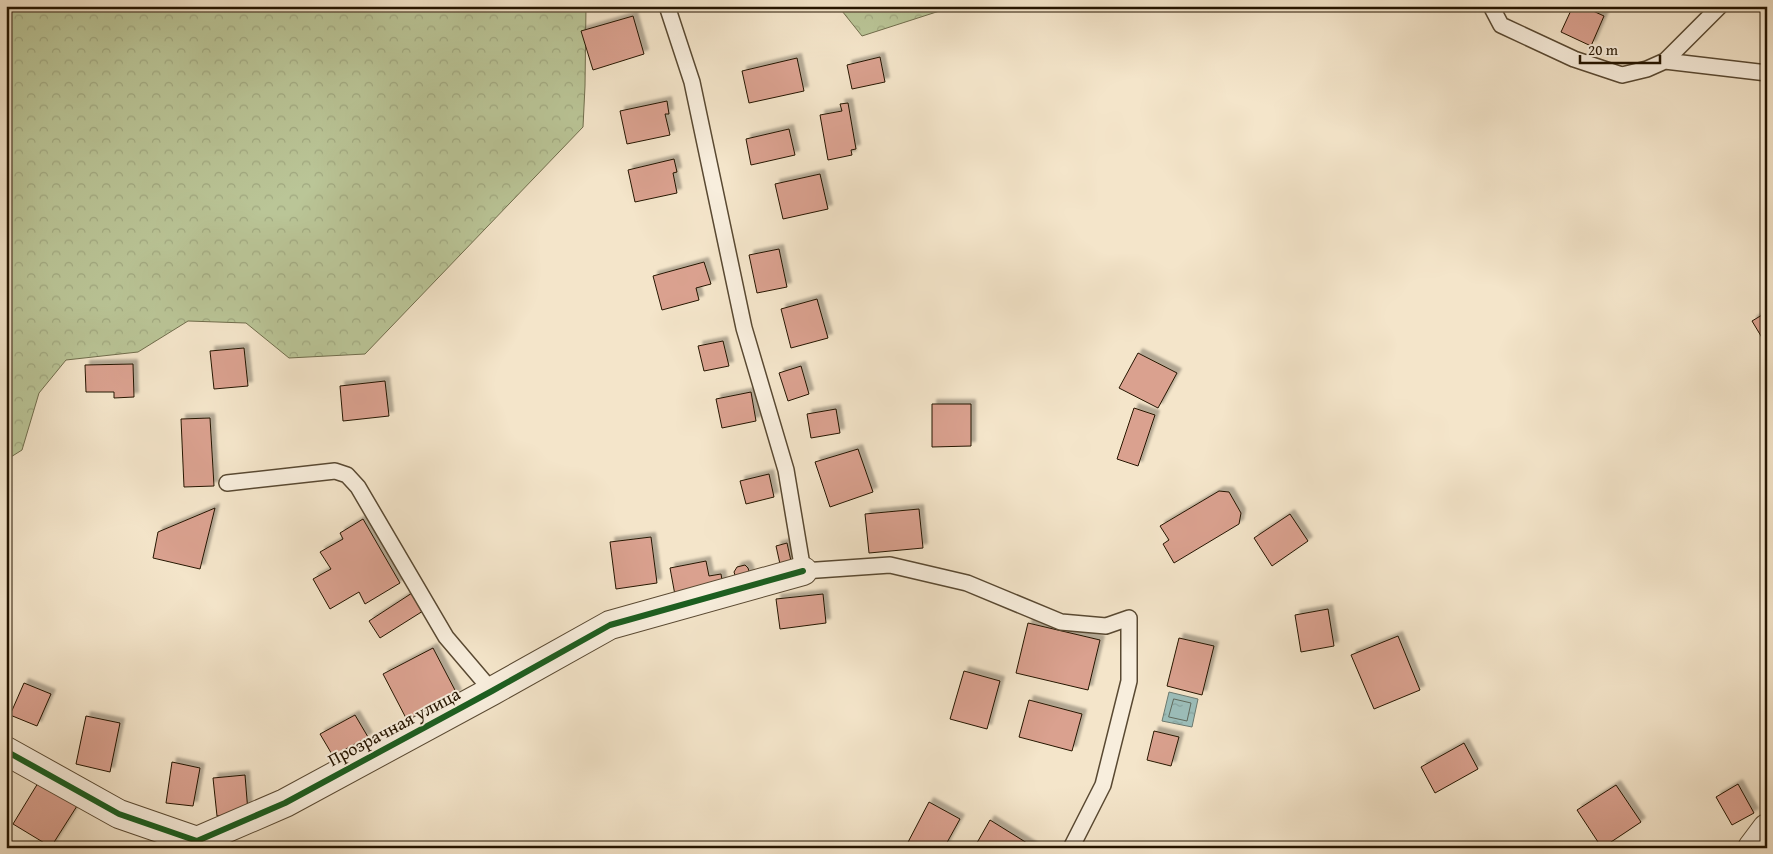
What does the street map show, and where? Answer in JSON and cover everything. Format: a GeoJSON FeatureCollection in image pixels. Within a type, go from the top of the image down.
{"type":"FeatureCollection","features":[{"type":"Feature","properties":{"kind":"street","name":"Прозрачная улица"},"geometry":{"type":"LineString","coordinates":[[6,751],[119,814],[200,844],[285,803],[492,691],[610,624],[803,571]]}},
{"type":"Feature","properties":{"kind":"street"},"geometry":{"type":"LineString","coordinates":[[1752,848],[1767,828]]}},
{"type":"Feature","properties":{"kind":"lane"},"geometry":{"type":"LineString","coordinates":[[667,6],[692,82],[744,328],[786,470],[803,571],[890,564],[967,582],[1061,622],[1106,626],[1129,618],[1129,681],[1127,690],[1103,785],[1071,848]]}},
{"type":"Feature","properties":{"kind":"lane"},"geometry":{"type":"LineString","coordinates":[[1491,6],[1501,25],[1574,58],[1622,75],[1647,69],[1665,61],[1720,6]]}},
{"type":"Feature","properties":{"kind":"lane"},"geometry":{"type":"LineString","coordinates":[[1665,61],[1767,73]]}},
{"type":"Feature","properties":{"kind":"lane"},"geometry":{"type":"LineString","coordinates":[[227,483],[335,471],[347,475],[358,487],[446,637],[492,691]]}},
{"type":"Feature","properties":{"kind":"green space"},"geometry":{"type":"Polygon","coordinates":[[[6,6],[586,6],[583,127],[365,354],[289,358],[246,323],[188,321],[138,352],[66,360],[39,393],[22,450],[6,460],[6,6]]]}},
{"type":"Feature","properties":{"kind":"green space"},"geometry":{"type":"Polygon","coordinates":[[[838,6],[955,6],[862,36],[838,6]]]}},
{"type":"Feature","properties":{"kind":"water"},"geometry":{"type":"Polygon","coordinates":[[[1169,692],[1198,699],[1192,727],[1162,721],[1169,692]]]}},
{"type":"Feature","properties":{"kind":"building"},"geometry":{"type":"Polygon","coordinates":[[[1573,6],[1582,6],[1604,16],[1591,46],[1561,32],[1573,6]]]}},
{"type":"Feature","properties":{"kind":"building"},"geometry":{"type":"Polygon","coordinates":[[[633,16],[644,54],[593,70],[581,31],[633,16]]]}},
{"type":"Feature","properties":{"kind":"building"},"geometry":{"type":"Polygon","coordinates":[[[880,57],[885,82],[852,89],[847,65],[880,57]]]}},
{"type":"Feature","properties":{"kind":"building"},"geometry":{"type":"Polygon","coordinates":[[[797,58],[804,91],[749,103],[742,71],[797,58]]]}},
{"type":"Feature","properties":{"kind":"building"},"geometry":{"type":"Polygon","coordinates":[[[667,101],[669,114],[665,114],[670,135],[627,144],[620,111],[667,101]]]}},
{"type":"Feature","properties":{"kind":"building"},"geometry":{"type":"Polygon","coordinates":[[[848,103],[856,149],[851,150],[852,155],[828,160],[820,115],[842,111],[840,104],[848,103]]]}},
{"type":"Feature","properties":{"kind":"building"},"geometry":{"type":"Polygon","coordinates":[[[789,129],[795,155],[751,165],[746,139],[789,129]]]}},
{"type":"Feature","properties":{"kind":"building"},"geometry":{"type":"Polygon","coordinates":[[[674,159],[677,172],[673,173],[677,193],[635,202],[628,170],[674,159]]]}},
{"type":"Feature","properties":{"kind":"building"},"geometry":{"type":"Polygon","coordinates":[[[820,174],[828,209],[783,219],[775,184],[820,174]]]}},
{"type":"Feature","properties":{"kind":"building"},"geometry":{"type":"Polygon","coordinates":[[[779,249],[787,287],[757,293],[749,255],[779,249]]]}},
{"type":"Feature","properties":{"kind":"building"},"geometry":{"type":"Polygon","coordinates":[[[704,262],[711,284],[696,288],[699,300],[662,310],[653,276],[704,262]]]}},
{"type":"Feature","properties":{"kind":"building"},"geometry":{"type":"Polygon","coordinates":[[[817,299],[828,338],[791,348],[781,309],[817,299]]]}},
{"type":"Feature","properties":{"kind":"building"},"geometry":{"type":"Polygon","coordinates":[[[1767,312],[1767,346],[1752,321],[1767,312]]]}},
{"type":"Feature","properties":{"kind":"building"},"geometry":{"type":"Polygon","coordinates":[[[723,341],[729,366],[704,371],[698,346],[723,341]]]}},
{"type":"Feature","properties":{"kind":"building"},"geometry":{"type":"Polygon","coordinates":[[[244,348],[248,386],[214,389],[210,351],[244,348]]]}},
{"type":"Feature","properties":{"kind":"building"},"geometry":{"type":"Polygon","coordinates":[[[1138,353],[1177,373],[1158,408],[1119,388],[1138,353]]]}},
{"type":"Feature","properties":{"kind":"building"},"geometry":{"type":"Polygon","coordinates":[[[133,364],[134,397],[114,398],[114,392],[86,392],[85,365],[133,364]]]}},
{"type":"Feature","properties":{"kind":"building"},"geometry":{"type":"Polygon","coordinates":[[[801,366],[809,394],[788,401],[779,373],[801,366]]]}},
{"type":"Feature","properties":{"kind":"building"},"geometry":{"type":"Polygon","coordinates":[[[385,381],[389,416],[343,421],[340,386],[385,381]]]}},
{"type":"Feature","properties":{"kind":"building"},"geometry":{"type":"Polygon","coordinates":[[[751,392],[756,421],[722,428],[716,399],[751,392]]]}},
{"type":"Feature","properties":{"kind":"building"},"geometry":{"type":"Polygon","coordinates":[[[932,404],[971,404],[971,446],[932,447],[932,404]]]}},
{"type":"Feature","properties":{"kind":"building"},"geometry":{"type":"Polygon","coordinates":[[[1134,408],[1155,415],[1138,466],[1117,459],[1134,408]]]}},
{"type":"Feature","properties":{"kind":"building"},"geometry":{"type":"Polygon","coordinates":[[[836,409],[840,433],[811,438],[807,414],[836,409]]]}},
{"type":"Feature","properties":{"kind":"building"},"geometry":{"type":"Polygon","coordinates":[[[210,418],[214,486],[184,487],[181,419],[210,418]]]}},
{"type":"Feature","properties":{"kind":"building"},"geometry":{"type":"Polygon","coordinates":[[[858,449],[873,492],[830,507],[815,462],[858,449]]]}},
{"type":"Feature","properties":{"kind":"building"},"geometry":{"type":"Polygon","coordinates":[[[769,474],[774,497],[746,504],[740,481],[769,474]]]}},
{"type":"Feature","properties":{"kind":"building"},"geometry":{"type":"Polygon","coordinates":[[[1219,491],[1229,492],[1241,513],[1239,524],[1174,563],[1163,544],[1169,540],[1160,526],[1219,491]]]}},
{"type":"Feature","properties":{"kind":"building"},"geometry":{"type":"Polygon","coordinates":[[[215,508],[200,569],[153,558],[158,532],[215,508]]]}},
{"type":"Feature","properties":{"kind":"building"},"geometry":{"type":"Polygon","coordinates":[[[919,509],[923,548],[869,553],[865,514],[919,509]]]}},
{"type":"Feature","properties":{"kind":"building"},"geometry":{"type":"Polygon","coordinates":[[[1290,514],[1308,541],[1272,566],[1254,538],[1290,514]]]}},
{"type":"Feature","properties":{"kind":"building"},"geometry":{"type":"Polygon","coordinates":[[[363,519],[400,583],[365,604],[359,592],[330,609],[313,579],[331,569],[320,552],[343,539],[340,533],[363,519]]]}},
{"type":"Feature","properties":{"kind":"building"},"geometry":{"type":"Polygon","coordinates":[[[651,537],[657,583],[616,589],[610,542],[651,537]]]}},
{"type":"Feature","properties":{"kind":"building"},"geometry":{"type":"Polygon","coordinates":[[[787,543],[791,561],[780,564],[776,546],[787,543]]]}},
{"type":"Feature","properties":{"kind":"building"},"geometry":{"type":"Polygon","coordinates":[[[706,561],[709,576],[721,574],[723,586],[675,595],[670,568],[706,561]]]}},
{"type":"Feature","properties":{"kind":"building"},"geometry":{"type":"Polygon","coordinates":[[[745,565],[751,578],[737,581],[734,572],[737,567],[745,565]]]}},
{"type":"Feature","properties":{"kind":"building"},"geometry":{"type":"Polygon","coordinates":[[[412,593],[423,611],[380,638],[369,621],[412,593]]]}},
{"type":"Feature","properties":{"kind":"building"},"geometry":{"type":"Polygon","coordinates":[[[823,594],[826,623],[780,629],[776,599],[823,594]]]}},
{"type":"Feature","properties":{"kind":"building"},"geometry":{"type":"Polygon","coordinates":[[[1328,609],[1334,646],[1301,652],[1295,615],[1328,609]]]}},
{"type":"Feature","properties":{"kind":"building"},"geometry":{"type":"Polygon","coordinates":[[[1028,623],[1100,640],[1088,690],[1016,673],[1028,623]]]}},
{"type":"Feature","properties":{"kind":"building"},"geometry":{"type":"Polygon","coordinates":[[[1398,636],[1420,690],[1374,709],[1351,655],[1398,636]]]}},
{"type":"Feature","properties":{"kind":"building"},"geometry":{"type":"Polygon","coordinates":[[[1179,638],[1214,646],[1202,695],[1167,686],[1179,638]]]}},
{"type":"Feature","properties":{"kind":"building"},"geometry":{"type":"Polygon","coordinates":[[[433,648],[457,694],[407,720],[383,674],[433,648]]]}},
{"type":"Feature","properties":{"kind":"building"},"geometry":{"type":"Polygon","coordinates":[[[964,671],[1000,681],[987,729],[950,719],[964,671]]]}},
{"type":"Feature","properties":{"kind":"building"},"geometry":{"type":"Polygon","coordinates":[[[24,683],[51,694],[37,726],[10,715],[24,683]]]}},
{"type":"Feature","properties":{"kind":"building"},"geometry":{"type":"Polygon","coordinates":[[[1029,700],[1082,714],[1072,751],[1019,737],[1029,700]]]}},
{"type":"Feature","properties":{"kind":"building"},"geometry":{"type":"Polygon","coordinates":[[[355,715],[368,737],[333,756],[320,734],[355,715]]]}},
{"type":"Feature","properties":{"kind":"building"},"geometry":{"type":"Polygon","coordinates":[[[86,716],[120,723],[110,772],[76,764],[86,716]]]}},
{"type":"Feature","properties":{"kind":"building"},"geometry":{"type":"Polygon","coordinates":[[[1154,731],[1179,737],[1171,766],[1147,760],[1154,731]]]}},
{"type":"Feature","properties":{"kind":"building"},"geometry":{"type":"Polygon","coordinates":[[[1464,743],[1478,769],[1435,793],[1421,767],[1464,743]]]}},
{"type":"Feature","properties":{"kind":"building"},"geometry":{"type":"Polygon","coordinates":[[[172,762],[200,768],[193,806],[166,803],[172,762]]]}},
{"type":"Feature","properties":{"kind":"building"},"geometry":{"type":"Polygon","coordinates":[[[245,775],[248,812],[217,816],[213,778],[245,775]]]}},
{"type":"Feature","properties":{"kind":"building"},"geometry":{"type":"Polygon","coordinates":[[[38,783],[77,806],[51,847],[13,824],[38,783]]]}},
{"type":"Feature","properties":{"kind":"building"},"geometry":{"type":"Polygon","coordinates":[[[1738,784],[1754,813],[1732,825],[1716,797],[1738,784]]]}},
{"type":"Feature","properties":{"kind":"building"},"geometry":{"type":"Polygon","coordinates":[[[1616,785],[1641,822],[1602,848],[1577,810],[1616,785]]]}},
{"type":"Feature","properties":{"kind":"building"},"geometry":{"type":"Polygon","coordinates":[[[929,802],[960,819],[944,848],[909,848],[906,846],[929,802]]]}},
{"type":"Feature","properties":{"kind":"building"},"geometry":{"type":"Polygon","coordinates":[[[990,820],[1035,848],[974,848],[990,820]]]}},
{"type":"Feature","properties":{"kind":"cycle path"},"geometry":{"type":"LineString","coordinates":[[6,751],[119,814],[197,841],[285,803],[610,625],[803,571]]}}]}
